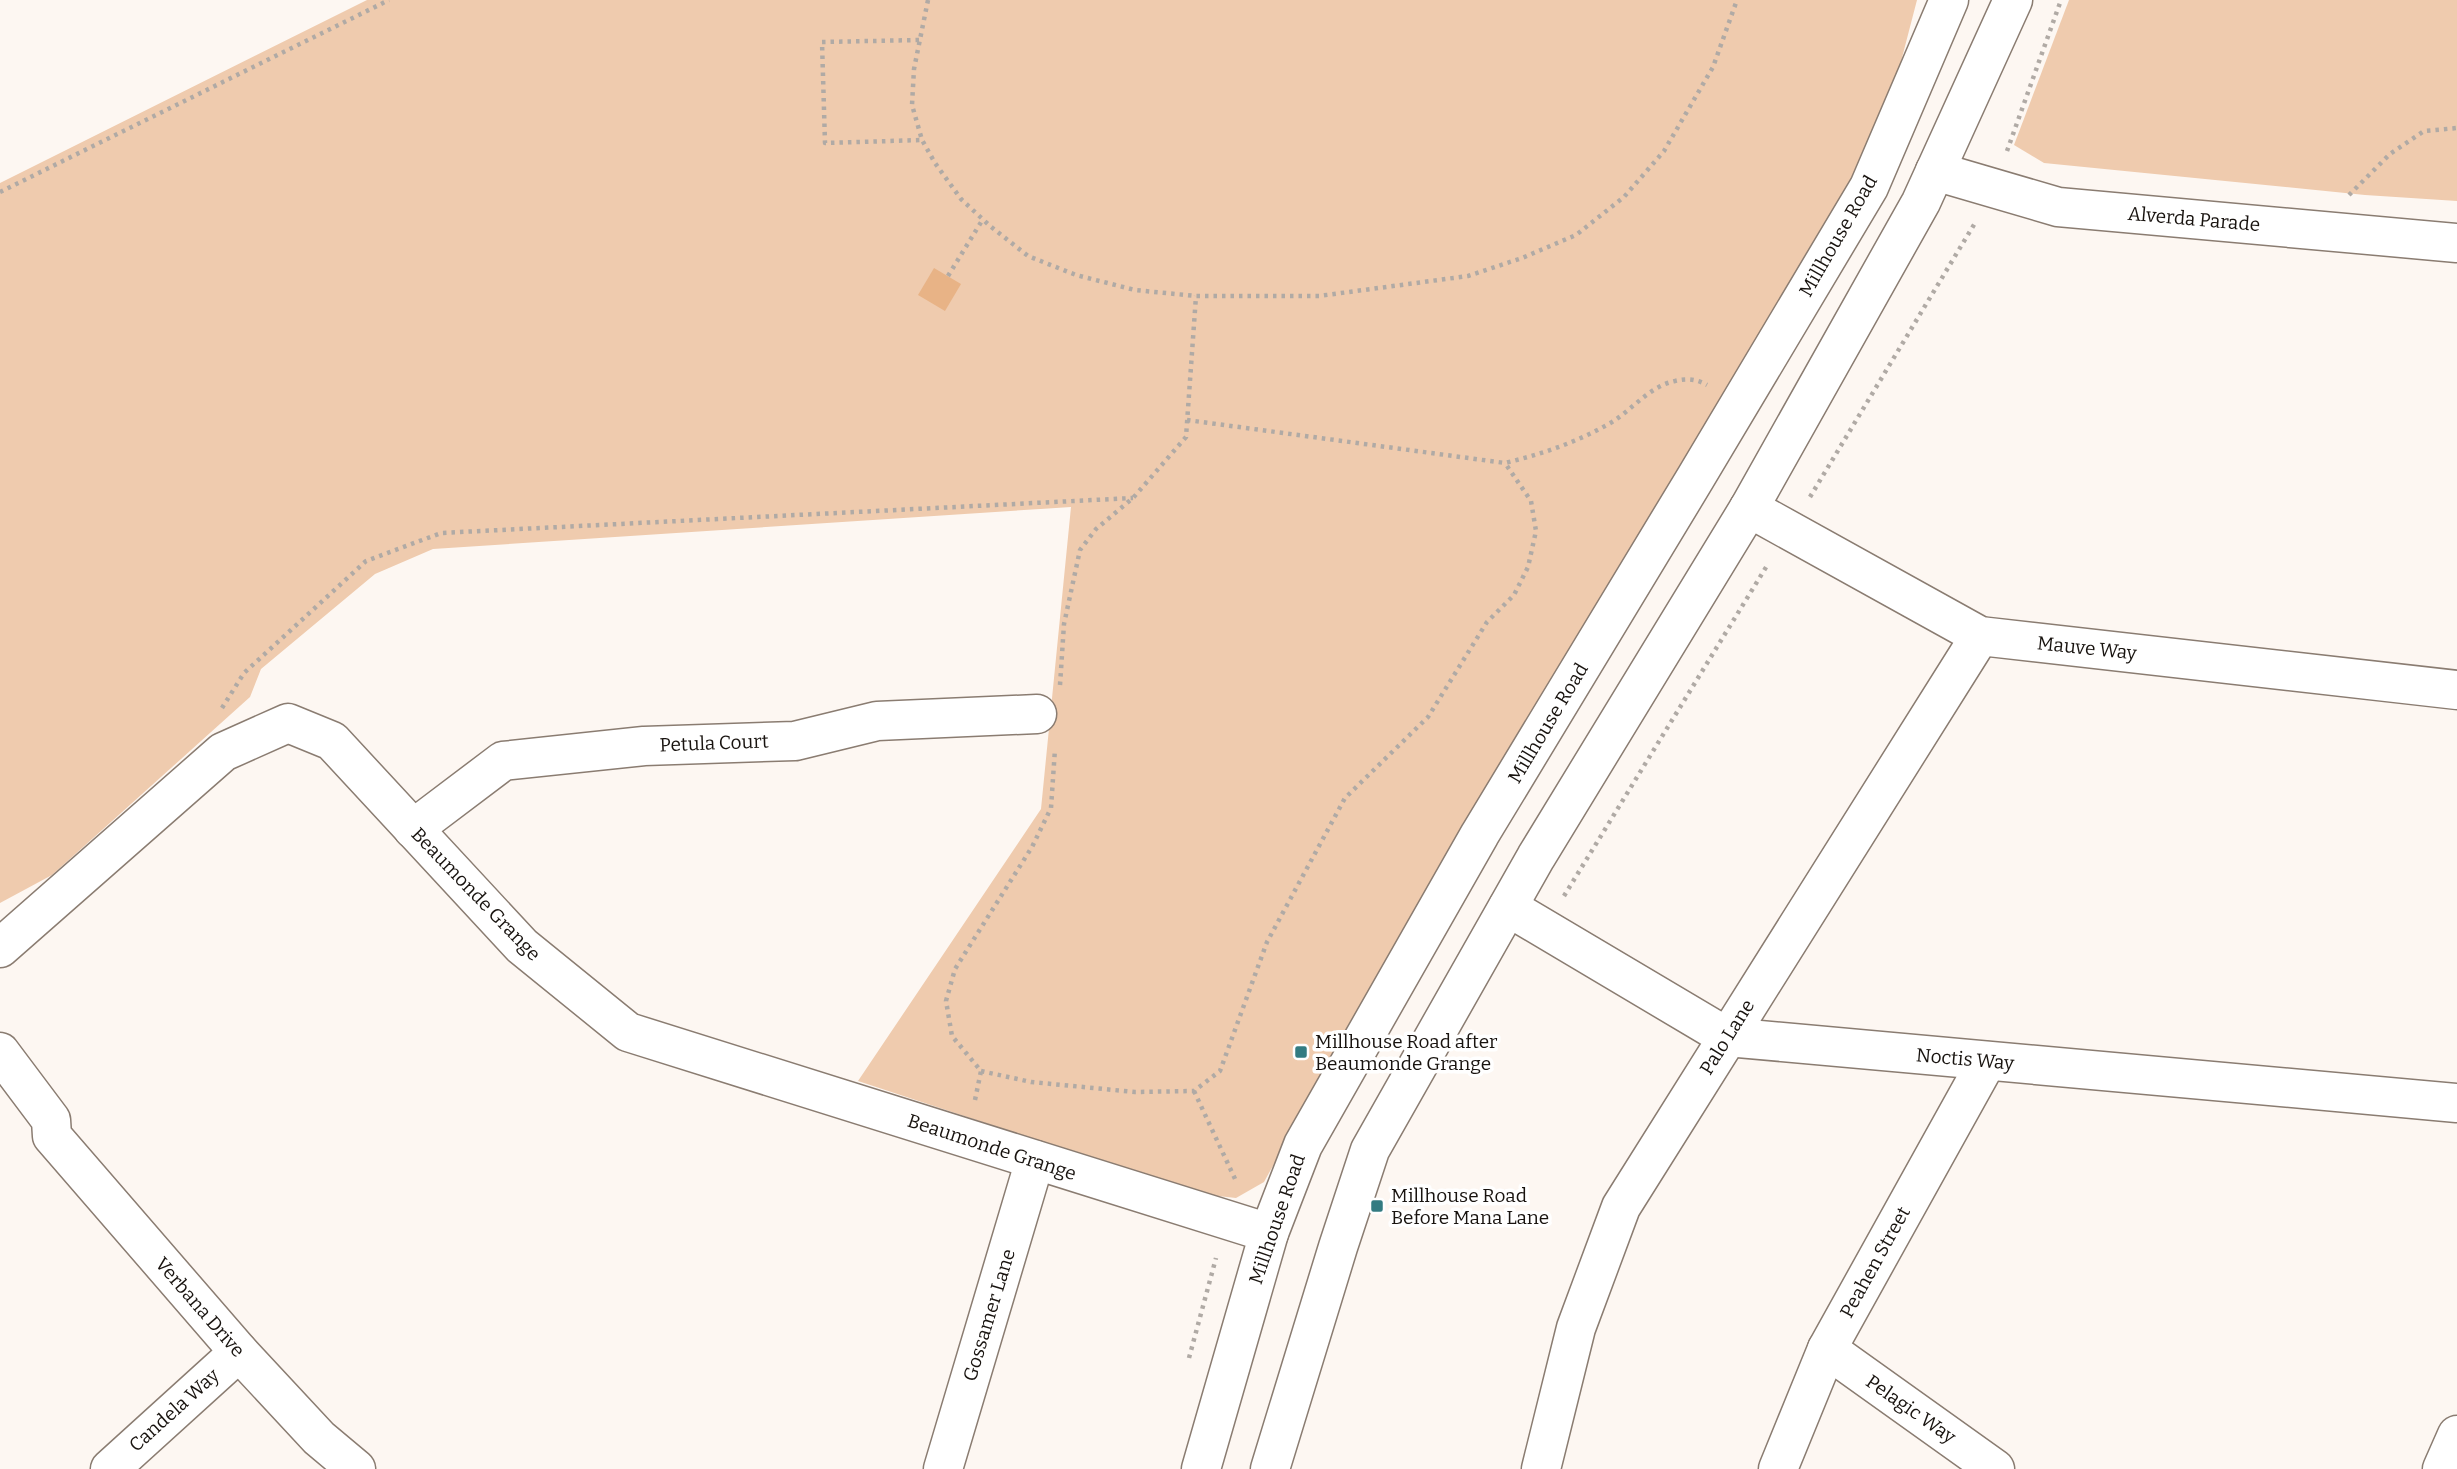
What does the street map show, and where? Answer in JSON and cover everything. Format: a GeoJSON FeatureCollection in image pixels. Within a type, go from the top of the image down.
{"type":"FeatureCollection","features":[{"type":"Feature","properties":{"kind":"street","name":"Millhouse Road"},"geometry":{"type":"LineString","coordinates":[[1201,1469],[1269,1233],[1303,1145],[1480,834],[1869,187],[1949,0]]}},
{"type":"Feature","properties":{"kind":"street"},"geometry":{"type":"LineString","coordinates":[[1270,1469],[1370,1150],[1508,907],[1749,508],[1921,202],[2013,0]]}},
{"type":"Feature","properties":{"kind":"street","name":"Alverda Parade"},"geometry":{"type":"LineString","coordinates":[[1935,172],[2058,207],[2457,243]]}},
{"type":"Feature","properties":{"kind":"street","name":"Mauve Way"},"geometry":{"type":"LineString","coordinates":[[1749,508],[1980,636],[2457,690]]}},
{"type":"Feature","properties":{"kind":"street","name":"Palo Lane"},"geometry":{"type":"LineString","coordinates":[[1541,1469],[1576,1328],[1621,1207],[1980,636]]}},
{"type":"Feature","properties":{"kind":"street","name":"Petula Court"},"geometry":{"type":"LineString","coordinates":[[413,829],[503,761],[644,746],[795,741],[877,721],[1037,714]]}},
{"type":"Feature","properties":{"kind":"street","name":"Beaumonde Grange"},"geometry":{"type":"LineString","coordinates":[[0,948],[223,752],[288,723],[332,741],[522,946],[628,1032],[1035,1160],[1233,1205],[1269,1233]]}},
{"type":"Feature","properties":{"kind":"street","name":"Noctis Way"},"geometry":{"type":"LineString","coordinates":[[1508,907],[1727,1037],[2457,1103]]}},
{"type":"Feature","properties":{"kind":"street","name":"Verbana Drive"},"geometry":{"type":"LineString","coordinates":[[0,1052],[51,1121],[52,1136],[239,1352],[319,1438],[356,1469]]}},
{"type":"Feature","properties":{"kind":"street","name":"Peahen Street"},"geometry":{"type":"LineString","coordinates":[[1778,1469],[1826,1349],[1987,1061]]}},
{"type":"Feature","properties":{"kind":"street","name":"Verbana Drive"},"geometry":{"type":"LineString","coordinates":[[0,1093],[35,1133],[52,1136]]}},
{"type":"Feature","properties":{"kind":"street","name":"Gossamer Lane"},"geometry":{"type":"LineString","coordinates":[[943,1469],[1035,1160]]}},
{"type":"Feature","properties":{"kind":"street","name":"Pelagic Way"},"geometry":{"type":"LineString","coordinates":[[1826,1349],[1995,1469]]}},
{"type":"Feature","properties":{"kind":"street","name":"Candela Way"},"geometry":{"type":"LineString","coordinates":[[110,1469],[239,1352]]}},
{"type":"Feature","properties":{"kind":"street"},"geometry":{"type":"LineString","coordinates":[[2442,1469],[2457,1435]]}},
{"type":"Feature","properties":{"kind":"path"},"geometry":{"type":"LineString","coordinates":[[0,192],[388,0]]}},
{"type":"Feature","properties":{"kind":"path"},"geometry":{"type":"LineString","coordinates":[[928,0],[914,69],[912,105],[922,140],[961,199],[1028,256],[1076,275],[1135,290],[1196,296],[1319,296],[1468,276],[1522,258],[1576,235],[1624,197],[1664,151],[1713,67],[1737,0]]}},
{"type":"Feature","properties":{"kind":"path"},"geometry":{"type":"LineString","coordinates":[[1544,928],[1971,233],[2005,156],[2061,0]]}},
{"type":"Feature","properties":{"kind":"path"},"geometry":{"type":"LineString","coordinates":[[919,40],[822,42],[825,143],[922,140]]}},
{"type":"Feature","properties":{"kind":"path"},"geometry":{"type":"LineString","coordinates":[[2342,202],[2390,154],[2424,131],[2457,128]]}},
{"type":"Feature","properties":{"kind":"path"},"geometry":{"type":"LineString","coordinates":[[948,276],[983,219]]}},
{"type":"Feature","properties":{"kind":"path"},"geometry":{"type":"LineString","coordinates":[[1187,420],[1505,463],[1541,454],[1579,439],[1613,421],[1646,396],[1673,381],[1696,379],[1740,403]]}},
{"type":"Feature","properties":{"kind":"path"},"geometry":{"type":"LineString","coordinates":[[981,1071],[1031,1083],[1135,1092],[1194,1091],[1220,1071],[1268,942],[1345,797],[1428,717],[1487,622],[1514,595],[1524,576],[1536,531],[1531,502],[1505,463]]}},
{"type":"Feature","properties":{"kind":"path"},"geometry":{"type":"LineString","coordinates":[[219,713],[244,673],[366,561],[441,533],[1133,498]]}},
{"type":"Feature","properties":{"kind":"path"},"geometry":{"type":"LineString","coordinates":[[1187,1364],[1233,1205],[1194,1091]]}},
{"type":"Feature","properties":{"kind":"shaded area"},"geometry":{"type":"Polygon","coordinates":[[[367,0],[1917,0],[1884,127],[1361,1007],[1264,1182],[1236,1198],[1200,1194],[858,1081],[1041,809],[1071,507],[433,549],[375,574],[261,669],[250,697],[52,875],[0,903],[0,183],[367,0]]]}},
{"type":"Feature","properties":{"kind":"shaded area"},"geometry":{"type":"Polygon","coordinates":[[[2069,0],[2457,0],[2457,201],[2365,195],[2044,163],[2014,145],[2069,0]]]}},
{"type":"Feature","properties":{"kind":"building"},"geometry":{"type":"Polygon","coordinates":[[[934,268],[961,284],[945,311],[918,295],[934,268]]]}},
{"type":"Feature","properties":{"kind":"place","name":"Millhouse Road after Beaumonde Grange"},"geometry":{"type":"Point","coordinates":[1301,1052]}},
{"type":"Feature","properties":{"kind":"place","name":"Millhouse Road Before Mana Lane"},"geometry":{"type":"Point","coordinates":[1377,1206]}}]}
